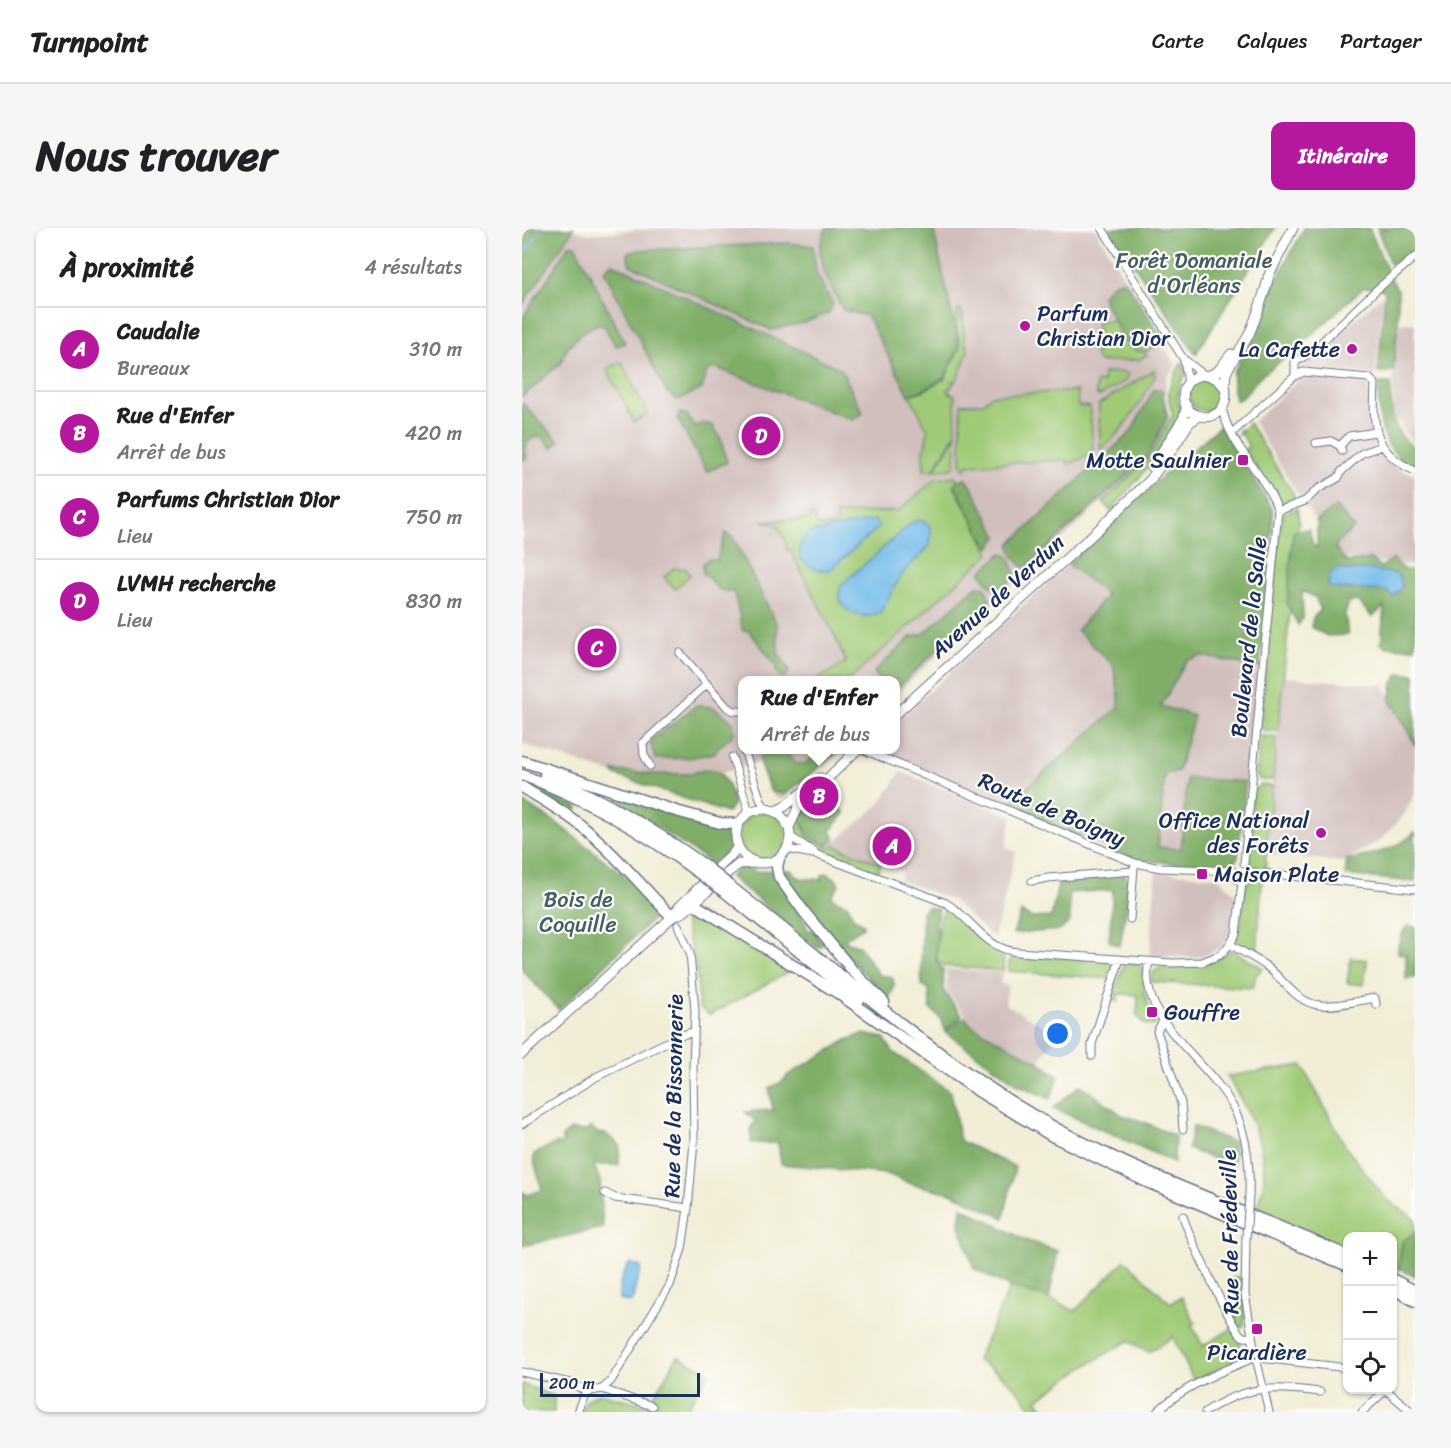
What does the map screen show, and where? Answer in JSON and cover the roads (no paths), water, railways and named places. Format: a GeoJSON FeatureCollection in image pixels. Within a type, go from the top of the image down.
{"type":"FeatureCollection","features":[{"type":"Feature","properties":{"kind":"highway"},"geometry":{"type":"LineString","coordinates":[[522,761],[675,811],[720,823],[738,824]]}},
{"type":"Feature","properties":{"kind":"highway"},"geometry":{"type":"LineString","coordinates":[[522,767],[605,803],[670,841],[700,868],[887,1013],[1022,1108],[1084,1143],[1147,1173],[1343,1254]]}},
{"type":"Feature","properties":{"kind":"highway"},"geometry":{"type":"LineString","coordinates":[[522,775],[563,791],[609,814],[700,868]]}},
{"type":"Feature","properties":{"kind":"highway"},"geometry":{"type":"LineString","coordinates":[[522,787],[560,810],[590,833],[675,921]]}},
{"type":"Feature","properties":{"kind":"highway"},"geometry":{"type":"LineString","coordinates":[[779,859],[777,867],[779,877],[819,933],[853,972],[937,1050]]}},
{"type":"Feature","properties":{"kind":"highway"},"geometry":{"type":"LineString","coordinates":[[705,886],[694,904],[836,992],[948,1070],[1052,1136],[1114,1168],[1343,1264]]}},
{"type":"Feature","properties":{"kind":"highway"},"geometry":{"type":"LineString","coordinates":[[728,890],[948,1070]]}},
{"type":"Feature","properties":{"kind":"highway"},"geometry":{"type":"LineString","coordinates":[[1397,1282],[1415,1291]]}},
{"type":"Feature","properties":{"kind":"highway"},"geometry":{"type":"LineString","coordinates":[[1397,1291],[1415,1301]]}},
{"type":"Feature","properties":{"kind":"main road"},"geometry":{"type":"LineString","coordinates":[[1270,273],[1250,333],[1227,372],[1225,402],[1210,416],[1199,416],[1187,406],[1184,394],[1188,383],[1195,376],[1218,371],[1233,352],[1244,333],[1262,287],[1293,228]]}},
{"type":"Feature","properties":{"kind":"main road"},"geometry":{"type":"LineString","coordinates":[[1207,375],[1215,377],[1225,388]]}},
{"type":"Feature","properties":{"kind":"main road","name":"Avenue de Verdun"},"geometry":{"type":"LineString","coordinates":[[1123,505],[1172,436],[1187,406]]}},
{"type":"Feature","properties":{"kind":"main road","name":"Avenue de Verdun"},"geometry":{"type":"LineString","coordinates":[[900,710],[1150,480],[1189,423],[1199,416]]}},
{"type":"Feature","properties":{"kind":"main road"},"geometry":{"type":"LineString","coordinates":[[738,846],[722,871],[739,864],[772,862],[779,859],[787,849],[799,806],[852,754]]}},
{"type":"Feature","properties":{"kind":"main road"},"geometry":{"type":"LineString","coordinates":[[757,863],[743,854],[738,846],[736,834],[738,824],[747,814],[756,809],[771,810],[784,807],[831,768],[849,757]]}},
{"type":"Feature","properties":{"kind":"main road"},"geometry":{"type":"LineString","coordinates":[[771,810],[784,818],[790,832]]}},
{"type":"Feature","properties":{"kind":"main road"},"geometry":{"type":"LineString","coordinates":[[675,921],[679,908],[705,886]]}},
{"type":"Feature","properties":{"kind":"main road"},"geometry":{"type":"LineString","coordinates":[[522,1054],[694,904]]}},
{"type":"Feature","properties":{"kind":"street"},"geometry":{"type":"LineString","coordinates":[[1102,228],[1184,360],[1188,383]]}},
{"type":"Feature","properties":{"kind":"street"},"geometry":{"type":"LineString","coordinates":[[1295,376],[1296,362],[1310,353],[1375,291],[1415,257]]}},
{"type":"Feature","properties":{"kind":"street"},"geometry":{"type":"LineString","coordinates":[[1184,360],[1207,375]]}},
{"type":"Feature","properties":{"kind":"street"},"geometry":{"type":"LineString","coordinates":[[1231,431],[1295,376],[1307,372],[1364,377],[1373,380],[1373,419],[1382,446],[1393,458],[1415,471]]}},
{"type":"Feature","properties":{"kind":"street","name":"Boulevard de la Salle"},"geometry":{"type":"LineString","coordinates":[[1222,407],[1231,431],[1271,495],[1278,511],[1244,863]]}},
{"type":"Feature","properties":{"kind":"street","name":"Boulevard de la Salle"},"geometry":{"type":"LineString","coordinates":[[1210,416],[1231,431]]}},
{"type":"Feature","properties":{"kind":"street"},"geometry":{"type":"LineString","coordinates":[[1316,443],[1331,441],[1341,449],[1349,436],[1376,432]]}},
{"type":"Feature","properties":{"kind":"street"},"geometry":{"type":"LineString","coordinates":[[1278,511],[1305,501],[1318,489],[1338,478],[1342,471],[1362,453],[1382,446]]}},
{"type":"Feature","properties":{"kind":"street"},"geometry":{"type":"LineString","coordinates":[[680,653],[727,707],[738,711]]}},
{"type":"Feature","properties":{"kind":"street"},"geometry":{"type":"LineString","coordinates":[[650,766],[644,755],[643,743],[707,684]]}},
{"type":"Feature","properties":{"kind":"street"},"geometry":{"type":"LineString","coordinates":[[745,754],[761,801],[771,810]]}},
{"type":"Feature","properties":{"kind":"street","name":"Route de Boigny"},"geometry":{"type":"LineString","coordinates":[[874,754],[1135,863],[1161,868],[1233,871]]}},
{"type":"Feature","properties":{"kind":"street"},"geometry":{"type":"LineString","coordinates":[[732,757],[747,805],[747,814]]}},
{"type":"Feature","properties":{"kind":"street"},"geometry":{"type":"LineString","coordinates":[[737,777],[751,773]]}},
{"type":"Feature","properties":{"kind":"street"},"geometry":{"type":"LineString","coordinates":[[790,832],[818,855]]}},
{"type":"Feature","properties":{"kind":"street"},"geometry":{"type":"LineString","coordinates":[[787,849],[818,855],[946,903],[958,911],[993,945],[1018,952],[1202,963],[1220,955],[1230,944],[1237,929],[1242,882]]}},
{"type":"Feature","properties":{"kind":"street"},"geometry":{"type":"LineString","coordinates":[[1130,919],[1135,863]]}},
{"type":"Feature","properties":{"kind":"street"},"geometry":{"type":"LineString","coordinates":[[1244,863],[1251,867],[1253,872],[1250,879],[1242,882],[1234,878],[1233,871],[1236,866],[1244,863]]}},
{"type":"Feature","properties":{"kind":"street"},"geometry":{"type":"LineString","coordinates":[[1032,881],[1133,871]]}},
{"type":"Feature","properties":{"kind":"street"},"geometry":{"type":"LineString","coordinates":[[1253,872],[1415,889]]}},
{"type":"Feature","properties":{"kind":"street","name":"Rue de la Bissonnerie"},"geometry":{"type":"LineString","coordinates":[[602,1389],[611,1382],[670,1285],[682,1248],[694,1142],[695,1011],[689,947],[675,921]]}},
{"type":"Feature","properties":{"kind":"street"},"geometry":{"type":"LineString","coordinates":[[1230,944],[1266,966],[1295,995],[1307,1001],[1317,1005],[1330,1005],[1375,998],[1376,1005]]}},
{"type":"Feature","properties":{"kind":"street"},"geometry":{"type":"LineString","coordinates":[[1092,1056],[1092,1044],[1120,959]]}},
{"type":"Feature","properties":{"kind":"street","name":"Rue de Frédeville"},"geometry":{"type":"LineString","coordinates":[[1149,961],[1147,980],[1152,1002],[1163,1021],[1217,1083],[1235,1111],[1244,1137],[1249,1158],[1245,1294],[1251,1337],[1269,1412]]}},
{"type":"Feature","properties":{"kind":"street"},"geometry":{"type":"LineString","coordinates":[[1163,1021],[1157,1031],[1181,1102],[1183,1129]]}},
{"type":"Feature","properties":{"kind":"street"},"geometry":{"type":"LineString","coordinates":[[522,1124],[596,1077],[681,1035],[694,1032]]}},
{"type":"Feature","properties":{"kind":"street"},"geometry":{"type":"LineString","coordinates":[[605,1193],[615,1198],[688,1208]]}},
{"type":"Feature","properties":{"kind":"street"},"geometry":{"type":"LineString","coordinates":[[1183,1216],[1195,1248],[1231,1317],[1243,1337],[1251,1337]]}},
{"type":"Feature","properties":{"kind":"street"},"geometry":{"type":"LineString","coordinates":[[1157,1412],[1166,1403],[1190,1388],[1256,1358],[1343,1368]]}},
{"type":"Feature","properties":{"kind":"street"},"geometry":{"type":"LineString","coordinates":[[522,1372],[574,1384],[586,1392],[602,1389],[652,1406]]}},
{"type":"Feature","properties":{"kind":"street"},"geometry":{"type":"LineString","coordinates":[[1205,1412],[1240,1393],[1264,1388],[1320,1392]]}},
{"type":"Feature","properties":{"kind":"street"},"geometry":{"type":"LineString","coordinates":[[578,1412],[586,1392]]}},
{"type":"Feature","properties":{"kind":"street"},"geometry":{"type":"LineString","coordinates":[[1362,1412],[1382,1394]]}},
{"type":"Feature","properties":{"kind":"street"},"geometry":{"type":"LineString","coordinates":[[1391,1394],[1412,1412]]}},
{"type":"Feature","properties":{"kind":"water"},"geometry":{"type":"Polygon","coordinates":[[[875,520],[879,527],[831,569],[814,568],[800,558],[801,544],[809,533],[875,520]]]}},
{"type":"Feature","properties":{"kind":"water"},"geometry":{"type":"Polygon","coordinates":[[[918,520],[930,526],[929,544],[900,577],[880,612],[860,616],[849,611],[841,602],[839,591],[841,585],[918,520]]]}},
{"type":"Feature","properties":{"kind":"water"},"geometry":{"type":"Polygon","coordinates":[[[1368,569],[1399,575],[1402,587],[1393,597],[1387,591],[1332,588],[1328,585],[1330,574],[1334,570],[1350,571],[1368,569]]]}},
{"type":"Feature","properties":{"kind":"water"},"geometry":{"type":"Polygon","coordinates":[[[630,1263],[641,1267],[631,1302],[620,1300],[619,1296],[621,1281],[630,1263]]]}},
{"type":"Feature","properties":{"kind":"waterway"},"geometry":{"type":"LineString","coordinates":[[522,256],[542,230]]}},
{"type":"Feature","properties":{"kind":"place","name":"Parfum Christian Dior"},"geometry":{"type":"Point","coordinates":[1025,326]}},
{"type":"Feature","properties":{"kind":"place","name":"La Cafette"},"geometry":{"type":"Point","coordinates":[1352,349]}},
{"type":"Feature","properties":{"kind":"place","name":"LVMH recherche"},"geometry":{"type":"Point","coordinates":[761,436]}},
{"type":"Feature","properties":{"kind":"place","name":"Motte Saulnier"},"geometry":{"type":"Point","coordinates":[1243,460]}},
{"type":"Feature","properties":{"kind":"place","name":"Parfums Christian Dior"},"geometry":{"type":"Point","coordinates":[597,648]}},
{"type":"Feature","properties":{"kind":"place","name":"Rue d'Enfer"},"geometry":{"type":"Point","coordinates":[819,796]}},
{"type":"Feature","properties":{"kind":"place","name":"Office National des Forêts"},"geometry":{"type":"Point","coordinates":[1321,833]}},
{"type":"Feature","properties":{"kind":"place","name":"Caudalie"},"geometry":{"type":"Point","coordinates":[892,846]}},
{"type":"Feature","properties":{"kind":"place","name":"Maison Plate"},"geometry":{"type":"Point","coordinates":[1202,874]}},
{"type":"Feature","properties":{"kind":"place","name":"Gouffre"},"geometry":{"type":"Point","coordinates":[1152,1012]}},
{"type":"Feature","properties":{"kind":"place","name":"Picardière"},"geometry":{"type":"Point","coordinates":[1257,1329]}},
{"type":"Feature","properties":{"kind":"park label","name":"Forêt Domaniale d'Orléans"},"geometry":{"type":"Point","coordinates":[1194,272]}},
{"type":"Feature","properties":{"kind":"park label","name":"Bois de Coquille"},"geometry":{"type":"Point","coordinates":[578,912]}}]}
